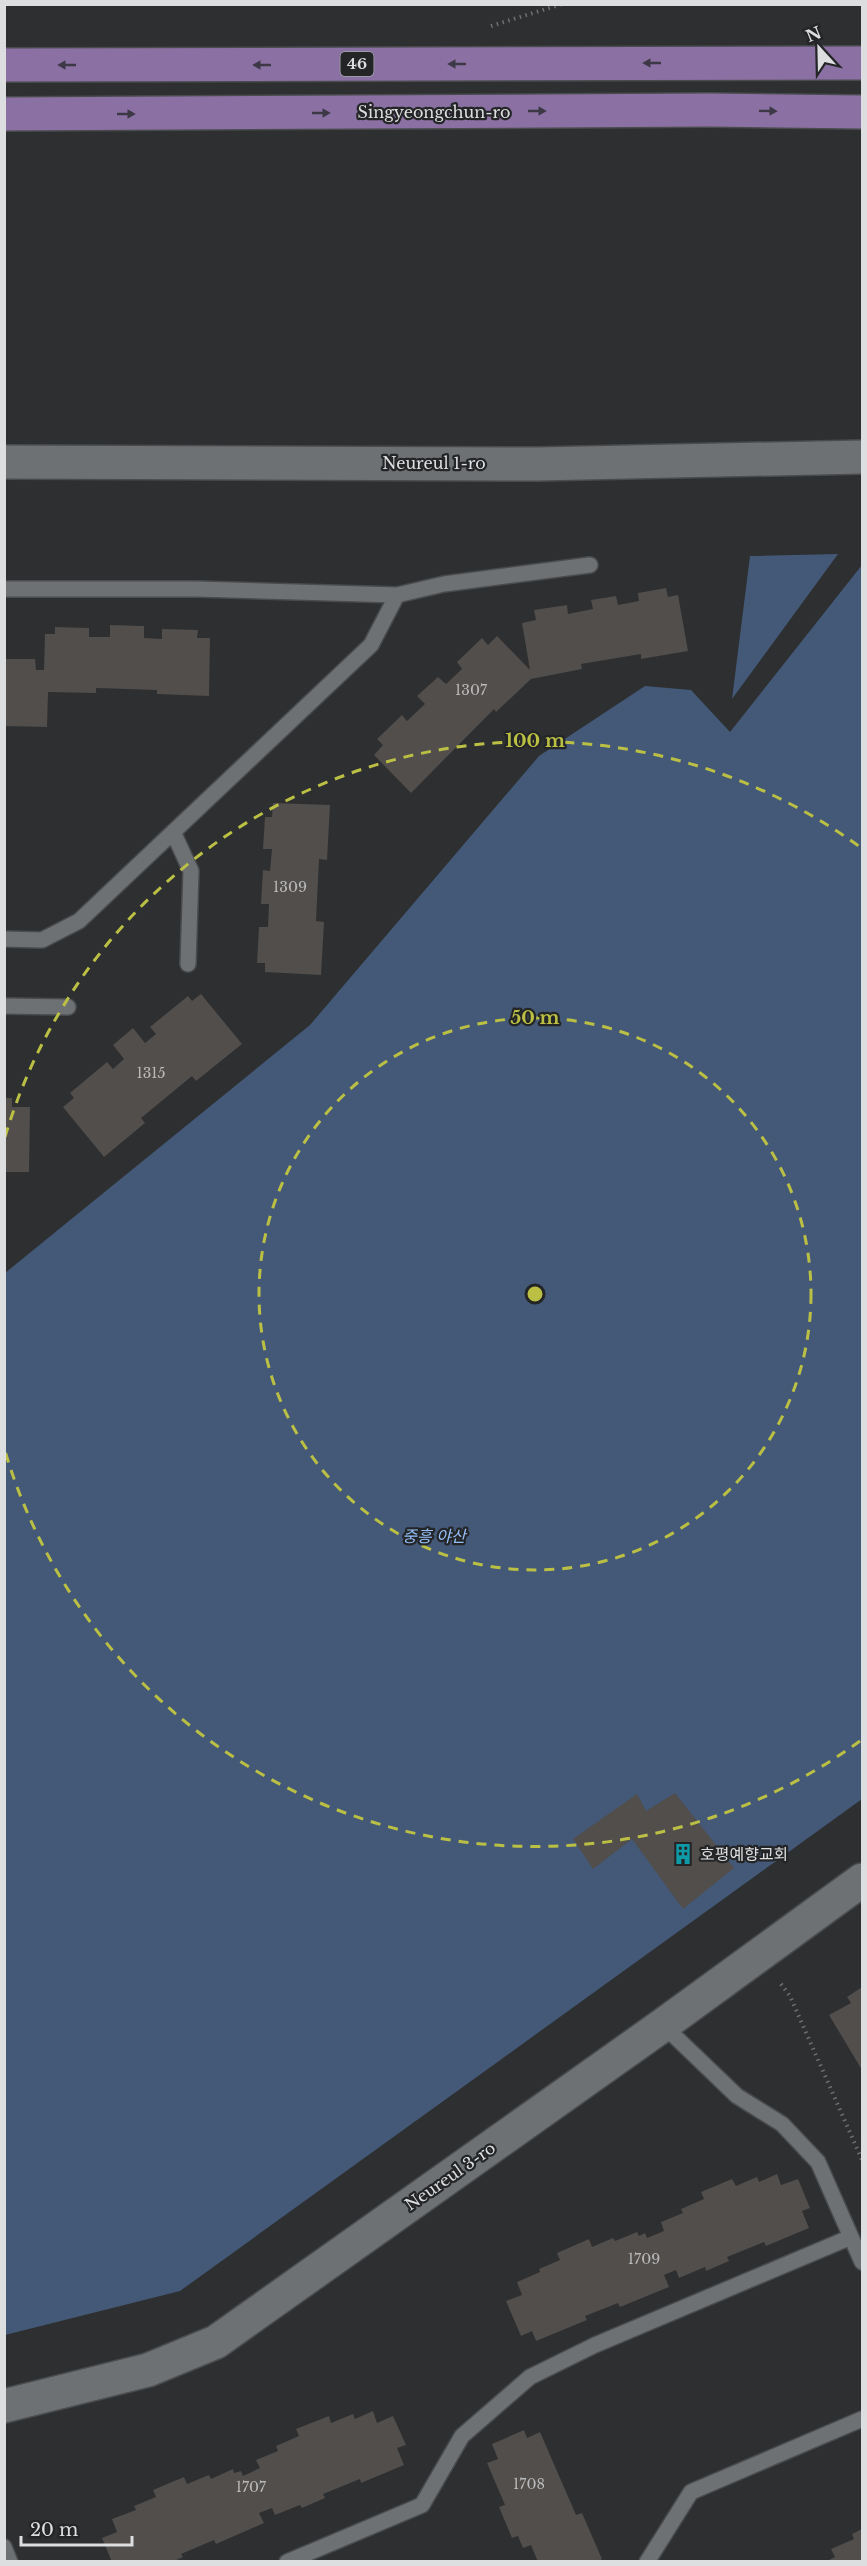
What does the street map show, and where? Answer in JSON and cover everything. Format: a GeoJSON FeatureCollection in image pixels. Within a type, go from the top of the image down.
{"type":"FeatureCollection","features":[{"type":"Feature","properties":{"kind":"highway","name":"46"},"geometry":{"type":"LineString","coordinates":[[4,65],[862,63]]}},
{"type":"Feature","properties":{"kind":"highway","name":"Singyeongchun-ro"},"geometry":{"type":"LineString","coordinates":[[4,114],[710,110],[862,112]]}},
{"type":"Feature","properties":{"kind":"street","name":"Neureul 1-ro"},"geometry":{"type":"LineString","coordinates":[[4,462],[538,464],[862,457]]}},
{"type":"Feature","properties":{"kind":"street","name":"Neureul 3-ro"},"geometry":{"type":"LineString","coordinates":[[4,2406],[148,2370],[216,2342],[663,2025],[862,1880]]}},
{"type":"Feature","properties":{"kind":"lane"},"geometry":{"type":"LineString","coordinates":[[4,589],[197,590],[397,595],[444,584],[590,565]]}},
{"type":"Feature","properties":{"kind":"lane"},"geometry":{"type":"LineString","coordinates":[[4,939],[42,940],[79,921],[371,645],[397,595]]}},
{"type":"Feature","properties":{"kind":"lane"},"geometry":{"type":"LineString","coordinates":[[173,832],[191,871],[188,964]]}},
{"type":"Feature","properties":{"kind":"lane"},"geometry":{"type":"LineString","coordinates":[[4,1006],[68,1007]]}},
{"type":"Feature","properties":{"kind":"lane"},"geometry":{"type":"LineString","coordinates":[[663,2025],[737,2096],[783,2124],[818,2162],[862,2262]]}},
{"type":"Feature","properties":{"kind":"lane"},"geometry":{"type":"LineString","coordinates":[[287,2562],[422,2505],[462,2436],[530,2377],[595,2345],[851,2237]]}},
{"type":"Feature","properties":{"kind":"lane"},"geometry":{"type":"LineString","coordinates":[[647,2562],[691,2492],[862,2419]]}},
{"type":"Feature","properties":{"kind":"lane"},"geometry":{"type":"LineString","coordinates":[[4,2547],[10,2562]]}},
{"type":"Feature","properties":{"kind":"path"},"geometry":{"type":"LineString","coordinates":[[760,1955],[790,1996],[862,2160]]}},
{"type":"Feature","properties":{"kind":"green space"},"geometry":{"type":"Polygon","coordinates":[[[838,554],[732,699],[750,556],[838,554]]]}},
{"type":"Feature","properties":{"kind":"green space","name":"중흥 야산"},"geometry":{"type":"Polygon","coordinates":[[[862,565],[862,1799],[180,2291],[5,2335],[5,1273],[310,1025],[539,756],[645,686],[691,690],[730,732],[862,565]]]}},
{"type":"Feature","properties":{"kind":"building"},"geometry":{"type":"Polygon","coordinates":[[[666,588],[668,597],[678,595],[688,651],[641,659],[641,654],[581,664],[582,669],[531,679],[496,712],[494,709],[411,793],[374,755],[383,745],[377,739],[402,715],[407,721],[425,704],[417,696],[438,677],[446,684],[462,669],[457,662],[482,638],[488,645],[497,636],[530,670],[522,623],[536,620],[534,610],[567,605],[568,614],[593,609],[591,600],[616,596],[618,605],[639,601],[638,593],[666,588]]]}},
{"type":"Feature","properties":{"kind":"building"},"geometry":{"type":"Polygon","coordinates":[[[110,625],[144,626],[144,638],[162,639],[162,629],[198,630],[197,638],[210,638],[209,696],[157,694],[157,690],[96,688],[96,693],[48,692],[47,727],[4,726],[4,659],[35,659],[36,670],[44,670],[45,634],[55,634],[55,627],[89,628],[89,637],[110,637],[110,625]]]}},
{"type":"Feature","properties":{"kind":"building"},"geometry":{"type":"Polygon","coordinates":[[[273,803],[330,805],[327,860],[319,859],[316,921],[324,922],[321,975],[265,972],[265,963],[257,963],[259,927],[268,927],[269,904],[261,904],[263,870],[270,871],[272,849],[263,849],[265,817],[272,817],[273,803]]]}},
{"type":"Feature","properties":{"kind":"building"},"geometry":{"type":"Polygon","coordinates":[[[201,994],[242,1044],[196,1081],[192,1076],[141,1118],[145,1123],[104,1157],[63,1107],[74,1098],[70,1093],[107,1062],[113,1069],[124,1059],[113,1045],[133,1028],[145,1043],[156,1034],[150,1027],[188,996],[192,1001],[201,994]]]}},
{"type":"Feature","properties":{"kind":"building"},"geometry":{"type":"Polygon","coordinates":[[[4,1098],[12,1098],[12,1107],[30,1107],[29,1172],[4,1172],[4,1098]]]}},
{"type":"Feature","properties":{"kind":"building","name":"호평예향교회"},"geometry":{"type":"Polygon","coordinates":[[[675,1793],[734,1868],[683,1909],[632,1839],[593,1869],[573,1839],[637,1794],[646,1811],[675,1793]]]}},
{"type":"Feature","properties":{"kind":"building"},"geometry":{"type":"Polygon","coordinates":[[[862,1987],[862,2070],[829,2015],[851,2003],[847,1997],[862,1987]]]}},
{"type":"Feature","properties":{"kind":"building"},"geometry":{"type":"Polygon","coordinates":[[[777,2174],[781,2185],[798,2179],[810,2208],[802,2211],[809,2228],[766,2246],[764,2242],[727,2257],[729,2261],[706,2271],[705,2267],[679,2278],[676,2270],[664,2275],[669,2287],[620,2307],[618,2303],[585,2316],[587,2320],[536,2341],[532,2331],[521,2336],[506,2301],[522,2295],[517,2282],[560,2260],[557,2253],[589,2239],[592,2247],[613,2238],[615,2241],[637,2232],[639,2236],[645,2233],[647,2238],[664,2231],[661,2222],[683,2213],[681,2209],[704,2199],[701,2192],[732,2179],[736,2186],[757,2177],[759,2182],[777,2174]]]}},
{"type":"Feature","properties":{"kind":"building"},"geometry":{"type":"Polygon","coordinates":[[[373,2411],[377,2423],[393,2416],[406,2445],[397,2448],[404,2465],[361,2483],[360,2479],[323,2494],[325,2498],[302,2508],[300,2505],[275,2515],[272,2508],[259,2513],[264,2523],[216,2544],[214,2540],[181,2554],[183,2557],[172,2562],[112,2562],[102,2538],[117,2532],[112,2519],[136,2510],[134,2506],[156,2497],[153,2490],[184,2477],[187,2484],[209,2475],[211,2479],[233,2469],[234,2473],[241,2471],[243,2476],[260,2468],[256,2460],[278,2451],[276,2446],[299,2436],[296,2429],[329,2416],[331,2423],[353,2414],[355,2419],[373,2411]]]}},
{"type":"Feature","properties":{"kind":"building"},"geometry":{"type":"Polygon","coordinates":[[[524,2430],[527,2438],[540,2432],[576,2515],[582,2513],[602,2559],[597,2562],[538,2562],[531,2545],[523,2548],[518,2536],[512,2538],[499,2507],[505,2505],[487,2463],[498,2459],[492,2444],[524,2430]]]}},
{"type":"Feature","properties":{"kind":"building"},"geometry":{"type":"Polygon","coordinates":[[[862,2529],[862,2562],[825,2562],[835,2557],[831,2549],[854,2539],[852,2534],[862,2529]]]}},
{"type":"Feature","properties":{"kind":"place","name":"호평예향교회"},"geometry":{"type":"Point","coordinates":[683,1854]}}]}
